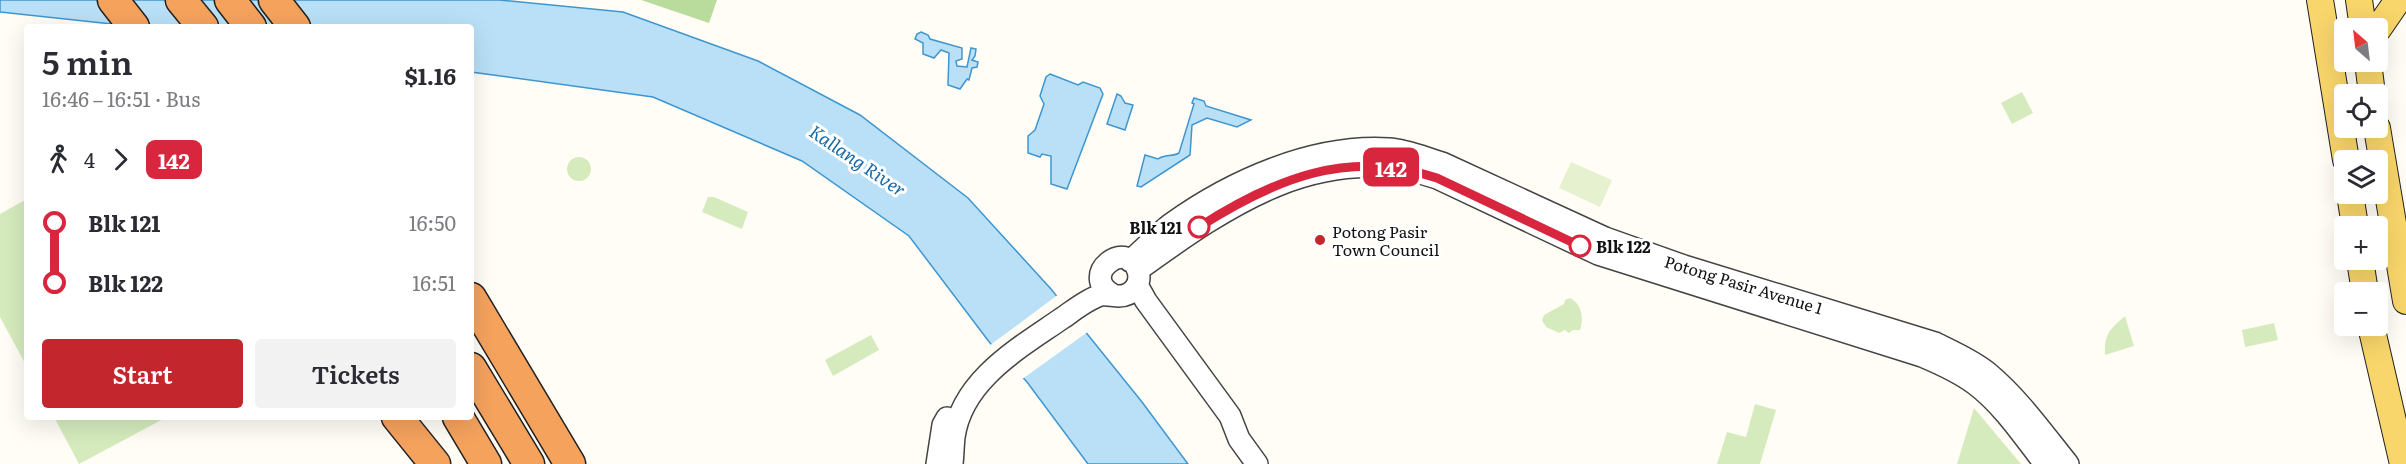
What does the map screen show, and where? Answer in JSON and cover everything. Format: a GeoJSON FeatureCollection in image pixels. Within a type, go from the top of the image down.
{"type":"FeatureCollection","features":[{"type":"Feature","properties":{"kind":"highway"},"geometry":{"type":"LineString","coordinates":[[95,0],[112,24]]}},
{"type":"Feature","properties":{"kind":"highway"},"geometry":{"type":"LineString","coordinates":[[113,0],[132,24]]}},
{"type":"Feature","properties":{"kind":"highway"},"geometry":{"type":"LineString","coordinates":[[136,0],[155,24]]}},
{"type":"Feature","properties":{"kind":"highway"},"geometry":{"type":"LineString","coordinates":[[181,0],[201,24]]}},
{"type":"Feature","properties":{"kind":"highway"},"geometry":{"type":"LineString","coordinates":[[230,0],[249,24]]}},
{"type":"Feature","properties":{"kind":"highway"},"geometry":{"type":"LineString","coordinates":[[274,0],[293,24]]}},
{"type":"Feature","properties":{"kind":"highway"},"geometry":{"type":"LineString","coordinates":[[474,303],[570,464]]}},
{"type":"Feature","properties":{"kind":"highway"},"geometry":{"type":"LineString","coordinates":[[474,373],[530,464]]}},
{"type":"Feature","properties":{"kind":"highway"},"geometry":{"type":"LineString","coordinates":[[399,420],[435,464]]}},
{"type":"Feature","properties":{"kind":"highway"},"geometry":{"type":"LineString","coordinates":[[416,420],[441,464]]}},
{"type":"Feature","properties":{"kind":"highway"},"geometry":{"type":"LineString","coordinates":[[460,420],[486,464]]}},
{"type":"Feature","properties":{"kind":"main road"},"geometry":{"type":"LineString","coordinates":[[2320,0],[2344,150]]}},
{"type":"Feature","properties":{"kind":"main road"},"geometry":{"type":"LineString","coordinates":[[2360,0],[2362,18]]}},
{"type":"Feature","properties":{"kind":"main road"},"geometry":{"type":"LineString","coordinates":[[2386,18],[2398,0]]}},
{"type":"Feature","properties":{"kind":"main road"},"geometry":{"type":"LineString","coordinates":[[2379,138],[2406,300]]}},
{"type":"Feature","properties":{"kind":"main road"},"geometry":{"type":"LineString","coordinates":[[2373,336],[2403,464]]}},
{"type":"Feature","properties":{"kind":"street","name":"Potong Pasir Avenue 1"},"geometry":{"type":"LineString","coordinates":[[937,464],[943,425],[958,394],[985,368],[1064,302],[1105,290],[1131,293],[1135,272],[1170,225],[1225,191],[1258,176],[1324,153],[1354,149],[1390,149],[1442,163],[1605,238],[1935,343],[1968,359],[1988,373],[2017,401],[2068,464]]}},
{"type":"Feature","properties":{"kind":"street","name":"Potong Pasir Avenue 1"},"geometry":{"type":"LineString","coordinates":[[1135,272],[1178,241],[1233,207],[1261,192],[1316,171],[1360,165],[1389,166],[1417,171],[1437,178],[1598,254],[1922,356],[1952,369],[1977,385],[1998,405],[2045,464]]}},
{"type":"Feature","properties":{"kind":"street","name":"Potong Pasir Avenue 1"},"geometry":{"type":"LineString","coordinates":[[1105,290],[1104,266],[1113,259],[1125,258],[1135,272]]}},
{"type":"Feature","properties":{"kind":"street"},"geometry":{"type":"LineString","coordinates":[[1135,272],[1146,301],[1230,416],[1239,439],[1257,464]]}},
{"type":"Feature","properties":{"kind":"street"},"geometry":{"type":"LineString","coordinates":[[1105,290],[1130,303],[1219,423],[1239,439]]}},
{"type":"Feature","properties":{"kind":"street","name":"Potong Pasir Avenue 1"},"geometry":{"type":"LineString","coordinates":[[952,464],[954,436],[959,417],[985,368]]}},
{"type":"Feature","properties":{"kind":"green space"},"geometry":{"type":"Polygon","coordinates":[[[641,0],[717,0],[709,23],[641,0]]]}},
{"type":"Feature","properties":{"kind":"green space"},"geometry":{"type":"Polygon","coordinates":[[[2022,92],[2033,113],[2012,124],[2001,103],[2022,92]]]}},
{"type":"Feature","properties":{"kind":"green space"},"geometry":{"type":"Polygon","coordinates":[[[579,157],[588,160],[591,169],[588,178],[579,181],[570,178],[567,169],[570,160],[579,157]]]}},
{"type":"Feature","properties":{"kind":"green space"},"geometry":{"type":"Polygon","coordinates":[[[1571,162],[1612,180],[1600,207],[1559,188],[1571,162]]]}},
{"type":"Feature","properties":{"kind":"green space"},"geometry":{"type":"Polygon","coordinates":[[[708,197],[714,197],[748,212],[742,229],[702,212],[708,197]]]}},
{"type":"Feature","properties":{"kind":"green space"},"geometry":{"type":"Polygon","coordinates":[[[24,201],[24,361],[0,317],[0,214],[24,201]]]}},
{"type":"Feature","properties":{"kind":"green space"},"geometry":{"type":"Polygon","coordinates":[[[1570,298],[1581,312],[1580,330],[1573,330],[1569,333],[1565,330],[1559,333],[1546,327],[1542,320],[1544,315],[1570,298]]]}},
{"type":"Feature","properties":{"kind":"green space"},"geometry":{"type":"Polygon","coordinates":[[[2125,316],[2134,346],[2105,355],[2109,332],[2125,316]]]}},
{"type":"Feature","properties":{"kind":"green space"},"geometry":{"type":"Polygon","coordinates":[[[2274,323],[2278,340],[2245,347],[2242,330],[2274,323]]]}},
{"type":"Feature","properties":{"kind":"green space"},"geometry":{"type":"Polygon","coordinates":[[[871,335],[879,350],[833,376],[825,360],[871,335]]]}},
{"type":"Feature","properties":{"kind":"green space"},"geometry":{"type":"Polygon","coordinates":[[[1755,404],[1776,410],[1760,464],[1717,464],[1727,432],[1746,437],[1755,404]]]}},
{"type":"Feature","properties":{"kind":"green space"},"geometry":{"type":"Polygon","coordinates":[[[1974,408],[2021,464],[1957,464],[1974,408]]]}},
{"type":"Feature","properties":{"kind":"green space"},"geometry":{"type":"Polygon","coordinates":[[[56,420],[161,420],[79,464],[56,420]]]}},
{"type":"Feature","properties":{"kind":"water","name":"Kallang River"},"geometry":{"type":"Polygon","coordinates":[[[0,0],[499,0],[623,12],[758,61],[860,115],[968,198],[1051,289],[1142,402],[1188,464],[1088,464],[1027,382],[990,343],[909,236],[802,161],[653,97],[474,72],[474,24],[112,24],[0,12],[0,0]]]}},
{"type":"Feature","properties":{"kind":"water"},"geometry":{"type":"Polygon","coordinates":[[[921,32],[928,35],[930,39],[962,48],[962,59],[956,61],[957,66],[967,67],[971,48],[976,49],[972,60],[978,62],[977,67],[972,68],[969,80],[967,79],[960,89],[948,85],[949,53],[941,50],[934,58],[923,54],[923,43],[915,39],[921,32]]]}},
{"type":"Feature","properties":{"kind":"water"},"geometry":{"type":"Polygon","coordinates":[[[1050,74],[1078,85],[1083,82],[1100,88],[1103,94],[1067,189],[1051,184],[1051,156],[1042,154],[1040,157],[1028,153],[1028,136],[1035,130],[1044,104],[1040,96],[1046,77],[1050,74]]]}},
{"type":"Feature","properties":{"kind":"water"},"geometry":{"type":"Polygon","coordinates":[[[1117,94],[1125,103],[1133,105],[1125,130],[1107,124],[1117,94]]]}},
{"type":"Feature","properties":{"kind":"water"},"geometry":{"type":"Polygon","coordinates":[[[1194,98],[1204,101],[1206,106],[1251,120],[1237,127],[1207,118],[1192,125],[1190,155],[1141,187],[1137,186],[1145,155],[1158,159],[1179,153],[1194,98]]]}},
{"type":"Feature","properties":{"kind":"pier"},"geometry":{"type":"Polygon","coordinates":[[[1059,294],[1089,331],[1021,380],[989,346],[1059,294]]]}},
{"type":"Feature","properties":{"kind":"bus line","name":"142"},"geometry":{"type":"LineString","coordinates":[[1199,227],[1261,192],[1316,171],[1360,165],[1389,166],[1417,171],[1437,178],[1580,246]]}},
{"type":"Feature","properties":{"kind":"place","name":"Blk 121"},"geometry":{"type":"Point","coordinates":[1199,227]}},
{"type":"Feature","properties":{"kind":"place","name":"Potong Pasir Town Council"},"geometry":{"type":"Point","coordinates":[1320,240]}},
{"type":"Feature","properties":{"kind":"place","name":"Blk 122"},"geometry":{"type":"Point","coordinates":[1580,246]}}]}
